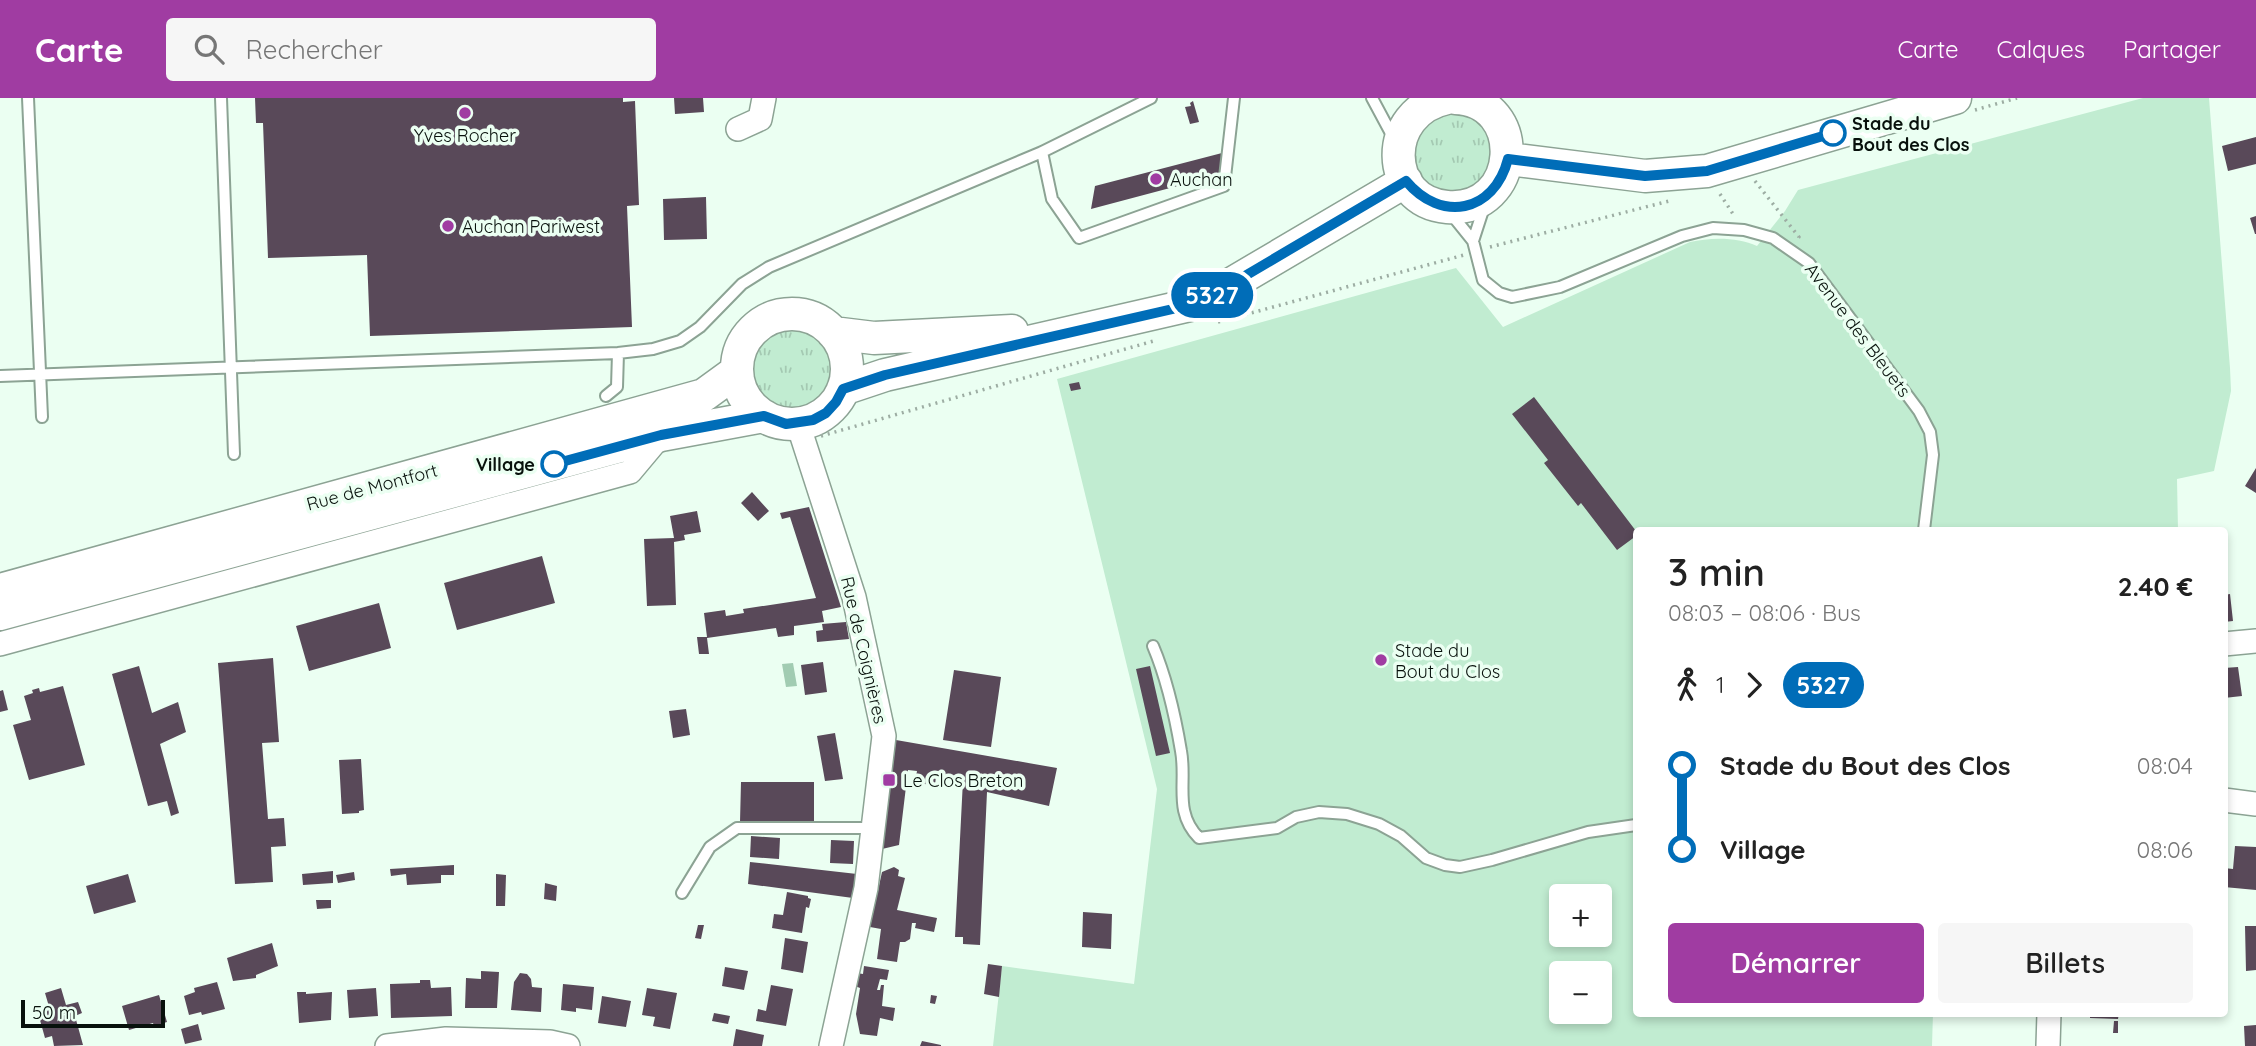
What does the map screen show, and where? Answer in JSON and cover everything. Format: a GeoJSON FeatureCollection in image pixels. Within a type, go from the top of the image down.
{"type":"FeatureCollection","features":[{"type":"Feature","properties":{"kind":"street"},"geometry":{"type":"LineString","coordinates":[[738,129],[760,119],[764,98]]}},
{"type":"Feature","properties":{"kind":"street"},"geometry":{"type":"LineString","coordinates":[[1453,99],[1490,111],[1501,125],[1507,141],[1508,159],[1501,179],[1488,195],[1469,205],[1446,207],[1423,198],[1406,181],[1399,165],[1398,148],[1402,131],[1422,107],[1453,99]]}},
{"type":"Feature","properties":{"kind":"street"},"geometry":{"type":"LineString","coordinates":[[1508,159],[1645,176],[1707,171],[1959,106]]}},
{"type":"Feature","properties":{"kind":"street"},"geometry":{"type":"LineString","coordinates":[[843,389],[885,375],[1199,303],[1406,181]]}},
{"type":"Feature","properties":{"kind":"street"},"geometry":{"type":"LineString","coordinates":[[788,314],[821,322],[833,332],[841,342],[847,365],[843,389],[826,413],[813,420],[802,432],[764,416],[750,405],[741,389],[737,371],[739,354],[746,339],[757,326],[788,314]]}},
{"type":"Feature","properties":{"kind":"street"},"geometry":{"type":"LineString","coordinates":[[833,332],[874,338],[1097,326]]}},
{"type":"Feature","properties":{"kind":"street","name":"Rue de Montfort"},"geometry":{"type":"LineString","coordinates":[[0,590],[704,396],[737,371]]}},
{"type":"Feature","properties":{"kind":"street","name":"Rue de Montfort"},"geometry":{"type":"LineString","coordinates":[[0,614],[661,435],[764,416]]}},
{"type":"Feature","properties":{"kind":"street","name":"Rue de Coignières"},"geometry":{"type":"LineString","coordinates":[[802,432],[854,597],[884,736],[866,888],[831,1046]]}},
{"type":"Feature","properties":{"kind":"street"},"geometry":{"type":"LineString","coordinates":[[0,644],[630,472],[661,435]]}},
{"type":"Feature","properties":{"kind":"street"},"geometry":{"type":"LineString","coordinates":[[2228,644],[2256,641]]}},
{"type":"Feature","properties":{"kind":"street"},"geometry":{"type":"LineString","coordinates":[[2228,800],[2256,804]]}},
{"type":"Feature","properties":{"kind":"street"},"geometry":{"type":"LineString","coordinates":[[2048,1046],[2049,1017]]}},
{"type":"Feature","properties":{"kind":"street"},"geometry":{"type":"LineString","coordinates":[[387,1046],[550,1042],[568,1046]]}},
{"type":"Feature","properties":{"kind":"lane"},"geometry":{"type":"LineString","coordinates":[[28,98],[42,417]]}},
{"type":"Feature","properties":{"kind":"lane"},"geometry":{"type":"LineString","coordinates":[[220,98],[234,454]]}},
{"type":"Feature","properties":{"kind":"lane"},"geometry":{"type":"LineString","coordinates":[[0,376],[618,353],[653,349],[680,341],[700,327],[742,284],[769,267],[1042,152],[1151,98]]}},
{"type":"Feature","properties":{"kind":"lane"},"geometry":{"type":"LineString","coordinates":[[1042,152],[1052,199],[1079,238],[1224,186],[1234,98]]}},
{"type":"Feature","properties":{"kind":"lane"},"geometry":{"type":"LineString","coordinates":[[1373,98],[1398,148]]}},
{"type":"Feature","properties":{"kind":"lane"},"geometry":{"type":"LineString","coordinates":[[1474,244],[1488,195]]}},
{"type":"Feature","properties":{"kind":"lane","name":"Avenue des Bleuets"},"geometry":{"type":"LineString","coordinates":[[1446,207],[1474,244],[1483,281],[1499,293],[1511,297],[1560,287],[1682,236],[1713,228],[1744,230],[1773,238],[1791,249],[1809,262],[1919,411],[1930,432],[1933,455],[1924,527]]}},
{"type":"Feature","properties":{"kind":"lane"},"geometry":{"type":"LineString","coordinates":[[606,396],[617,387],[618,353]]}},
{"type":"Feature","properties":{"kind":"lane"},"geometry":{"type":"LineString","coordinates":[[1153,646],[1163,668],[1182,754],[1182,808],[1191,829],[1199,838],[1277,828],[1296,817],[1319,812],[1347,814],[1378,824],[1401,836],[1426,858],[1460,867],[1588,832],[1633,825]]}},
{"type":"Feature","properties":{"kind":"lane"},"geometry":{"type":"LineString","coordinates":[[682,893],[710,847],[737,828],[873,828]]}},
{"type":"Feature","properties":{"kind":"path"},"geometry":{"type":"LineString","coordinates":[[1959,106],[2017,98]]}},
{"type":"Feature","properties":{"kind":"path"},"geometry":{"type":"LineString","coordinates":[[1860,154],[1887,147],[1895,141]]}},
{"type":"Feature","properties":{"kind":"path"},"geometry":{"type":"LineString","coordinates":[[1707,171],[1744,230]]}},
{"type":"Feature","properties":{"kind":"path"},"geometry":{"type":"LineString","coordinates":[[1767,176],[1753,179],[1799,237],[1791,249]]}},
{"type":"Feature","properties":{"kind":"path"},"geometry":{"type":"LineString","coordinates":[[1210,325],[1464,255],[1474,244],[1492,247],[1677,198]]}},
{"type":"Feature","properties":{"kind":"path"},"geometry":{"type":"LineString","coordinates":[[802,432],[1159,340]]}},
{"type":"Feature","properties":{"kind":"green space","name":"Stade du Bout du Clos"},"geometry":{"type":"Polygon","coordinates":[[[2143,98],[2209,98],[2231,391],[2214,471],[2177,479],[2178,527],[1633,527],[1633,1017],[1933,1017],[1932,1046],[993,1046],[1002,966],[1134,984],[1157,789],[1057,379],[1456,268],[1503,327],[1690,242],[1724,239],[1757,246],[1798,190],[2143,98]]]}},
{"type":"Feature","properties":{"kind":"green space"},"geometry":{"type":"Polygon","coordinates":[[[1455,111],[1481,120],[1496,157],[1474,189],[1447,193],[1426,182],[1419,173],[1414,151],[1416,139],[1429,120],[1455,111]]]}},
{"type":"Feature","properties":{"kind":"green space"},"geometry":{"type":"Polygon","coordinates":[[[786,327],[802,327],[818,334],[829,345],[836,361],[833,385],[824,399],[802,411],[786,411],[770,404],[759,393],[752,377],[752,361],[759,345],[770,334],[786,327]]]}},
{"type":"Feature","properties":{"kind":"shaded area"},"geometry":{"type":"Polygon","coordinates":[[[793,663],[797,686],[786,687],[782,664],[793,663]]]}},
{"type":"Feature","properties":{"kind":"building","name":"Auchan Pariwest"},"geometry":{"type":"Polygon","coordinates":[[[255,98],[623,98],[623,102],[635,101],[639,205],[627,206],[632,327],[370,336],[367,255],[268,258],[263,123],[256,123],[255,98]]]}},
{"type":"Feature","properties":{"kind":"building"},"geometry":{"type":"Polygon","coordinates":[[[674,98],[703,98],[704,112],[675,114],[674,98]]]}},
{"type":"Feature","properties":{"kind":"building"},"geometry":{"type":"Polygon","coordinates":[[[1193,101],[1199,122],[1190,124],[1185,107],[1191,106],[1193,101]]]}},
{"type":"Feature","properties":{"kind":"building"},"geometry":{"type":"Polygon","coordinates":[[[2256,137],[2256,164],[2228,171],[2222,146],[2256,137]]]}},
{"type":"Feature","properties":{"kind":"building"},"geometry":{"type":"Polygon","coordinates":[[[1222,153],[1219,175],[1091,209],[1095,186],[1222,153]]]}},
{"type":"Feature","properties":{"kind":"building"},"geometry":{"type":"Polygon","coordinates":[[[706,197],[707,239],[664,240],[663,199],[706,197]]]}},
{"type":"Feature","properties":{"kind":"building"},"geometry":{"type":"Polygon","coordinates":[[[2256,216],[2256,234],[2255,234],[2250,218],[2256,216]]]}},
{"type":"Feature","properties":{"kind":"building"},"geometry":{"type":"Polygon","coordinates":[[[1079,382],[1081,389],[1071,391],[1069,384],[1079,382]]]}},
{"type":"Feature","properties":{"kind":"building"},"geometry":{"type":"Polygon","coordinates":[[[1534,397],[1633,527],[1633,538],[1617,550],[1581,503],[1578,506],[1544,463],[1548,460],[1512,414],[1534,397]]]}},
{"type":"Feature","properties":{"kind":"building"},"geometry":{"type":"Polygon","coordinates":[[[2256,468],[2256,493],[2245,486],[2256,468]]]}},
{"type":"Feature","properties":{"kind":"building"},"geometry":{"type":"Polygon","coordinates":[[[752,492],[769,511],[758,521],[741,503],[752,492]]]}},
{"type":"Feature","properties":{"kind":"building"},"geometry":{"type":"Polygon","coordinates":[[[809,507],[841,607],[822,611],[824,622],[794,626],[794,635],[778,637],[776,628],[707,638],[709,654],[699,654],[697,637],[707,637],[704,613],[725,610],[726,616],[744,613],[743,609],[816,598],[790,517],[782,519],[780,513],[809,507]]]}},
{"type":"Feature","properties":{"kind":"building"},"geometry":{"type":"Polygon","coordinates":[[[697,511],[701,532],[684,535],[685,540],[674,542],[676,605],[647,606],[644,539],[674,538],[670,516],[697,511]]]}},
{"type":"Feature","properties":{"kind":"building"},"geometry":{"type":"Polygon","coordinates":[[[542,556],[555,603],[457,630],[444,583],[542,556]]]}},
{"type":"Feature","properties":{"kind":"building"},"geometry":{"type":"Polygon","coordinates":[[[2228,594],[2233,621],[2228,622],[2228,594]]]}},
{"type":"Feature","properties":{"kind":"building"},"geometry":{"type":"Polygon","coordinates":[[[379,603],[391,648],[309,671],[296,626],[379,603]]]}},
{"type":"Feature","properties":{"kind":"building"},"geometry":{"type":"Polygon","coordinates":[[[846,622],[849,639],[817,642],[816,631],[823,630],[822,624],[846,622]]]}},
{"type":"Feature","properties":{"kind":"building"},"geometry":{"type":"Polygon","coordinates":[[[273,658],[279,742],[262,743],[268,819],[284,818],[286,846],[271,847],[273,882],[235,884],[218,663],[273,658]]]}},
{"type":"Feature","properties":{"kind":"building"},"geometry":{"type":"Polygon","coordinates":[[[823,662],[827,692],[805,695],[801,665],[823,662]]]}},
{"type":"Feature","properties":{"kind":"building"},"geometry":{"type":"Polygon","coordinates":[[[139,666],[152,713],[178,702],[186,732],[160,744],[179,813],[171,816],[167,801],[148,806],[112,674],[139,666]]]}},
{"type":"Feature","properties":{"kind":"building"},"geometry":{"type":"Polygon","coordinates":[[[1150,666],[1170,753],[1156,756],[1136,669],[1150,666]]]}},
{"type":"Feature","properties":{"kind":"building"},"geometry":{"type":"Polygon","coordinates":[[[2238,667],[2242,696],[2228,698],[2228,668],[2238,667]]]}},
{"type":"Feature","properties":{"kind":"building"},"geometry":{"type":"Polygon","coordinates":[[[954,670],[1001,677],[991,747],[943,740],[954,670]]]}},
{"type":"Feature","properties":{"kind":"building"},"geometry":{"type":"Polygon","coordinates":[[[63,686],[85,765],[29,780],[13,725],[31,720],[24,696],[39,688],[40,692],[63,686]]]}},
{"type":"Feature","properties":{"kind":"building"},"geometry":{"type":"Polygon","coordinates":[[[3,690],[8,710],[0,712],[0,691],[3,690]]]}},
{"type":"Feature","properties":{"kind":"building"},"geometry":{"type":"Polygon","coordinates":[[[686,709],[690,735],[673,738],[669,711],[686,709]]]}},
{"type":"Feature","properties":{"kind":"building"},"geometry":{"type":"Polygon","coordinates":[[[835,733],[843,779],[825,781],[817,736],[835,733]]]}},
{"type":"Feature","properties":{"kind":"building"},"geometry":{"type":"Polygon","coordinates":[[[896,740],[1057,768],[1049,806],[987,792],[980,945],[963,944],[963,937],[955,937],[963,780],[936,775],[935,786],[915,782],[917,771],[908,770],[899,845],[882,849],[896,740]]]}},
{"type":"Feature","properties":{"kind":"building"},"geometry":{"type":"Polygon","coordinates":[[[361,759],[364,810],[342,814],[339,760],[361,759]]]}},
{"type":"Feature","properties":{"kind":"building"},"geometry":{"type":"Polygon","coordinates":[[[741,782],[814,782],[814,823],[740,822],[741,782]]]}},
{"type":"Feature","properties":{"kind":"building"},"geometry":{"type":"Polygon","coordinates":[[[751,836],[780,838],[779,859],[750,857],[751,836]]]}},
{"type":"Feature","properties":{"kind":"building"},"geometry":{"type":"Polygon","coordinates":[[[831,840],[854,841],[853,864],[830,863],[831,840]]]}},
{"type":"Feature","properties":{"kind":"building"},"geometry":{"type":"Polygon","coordinates":[[[2235,846],[2256,847],[2256,890],[2228,887],[2228,868],[2233,869],[2235,846]]]}},
{"type":"Feature","properties":{"kind":"building"},"geometry":{"type":"Polygon","coordinates":[[[750,862],[857,874],[853,898],[748,884],[750,862]]]}},
{"type":"Feature","properties":{"kind":"building"},"geometry":{"type":"Polygon","coordinates":[[[454,865],[454,875],[441,875],[441,883],[407,885],[406,874],[391,876],[390,869],[454,865]]]}},
{"type":"Feature","properties":{"kind":"building"},"geometry":{"type":"Polygon","coordinates":[[[894,867],[899,870],[898,876],[905,878],[897,910],[937,918],[934,932],[915,928],[916,923],[912,923],[910,939],[900,942],[897,962],[877,959],[881,929],[870,927],[882,872],[894,867]]]}},
{"type":"Feature","properties":{"kind":"building"},"geometry":{"type":"Polygon","coordinates":[[[333,871],[333,883],[303,885],[302,874],[333,871]]]}},
{"type":"Feature","properties":{"kind":"building"},"geometry":{"type":"Polygon","coordinates":[[[354,872],[355,880],[338,883],[336,875],[354,872]]]}},
{"type":"Feature","properties":{"kind":"building"},"geometry":{"type":"Polygon","coordinates":[[[128,874],[136,902],[94,914],[86,886],[128,874]]]}},
{"type":"Feature","properties":{"kind":"building"},"geometry":{"type":"Polygon","coordinates":[[[496,874],[506,875],[505,906],[496,906],[496,874]]]}},
{"type":"Feature","properties":{"kind":"building"},"geometry":{"type":"Polygon","coordinates":[[[545,883],[557,886],[556,901],[544,899],[545,883]]]}},
{"type":"Feature","properties":{"kind":"building"},"geometry":{"type":"Polygon","coordinates":[[[787,892],[811,899],[809,908],[806,907],[802,933],[772,928],[774,914],[783,915],[787,892]]]}},
{"type":"Feature","properties":{"kind":"building"},"geometry":{"type":"Polygon","coordinates":[[[316,900],[331,900],[331,908],[317,909],[316,900]]]}},
{"type":"Feature","properties":{"kind":"building"},"geometry":{"type":"Polygon","coordinates":[[[1083,912],[1112,914],[1111,949],[1082,947],[1083,912]]]}},
{"type":"Feature","properties":{"kind":"building"},"geometry":{"type":"Polygon","coordinates":[[[698,925],[704,925],[701,939],[695,938],[698,925]]]}},
{"type":"Feature","properties":{"kind":"building"},"geometry":{"type":"Polygon","coordinates":[[[2245,926],[2256,926],[2256,970],[2246,971],[2245,926]]]}},
{"type":"Feature","properties":{"kind":"building"},"geometry":{"type":"Polygon","coordinates":[[[785,938],[808,942],[803,973],[781,969],[785,938]]]}},
{"type":"Feature","properties":{"kind":"building"},"geometry":{"type":"Polygon","coordinates":[[[272,943],[278,966],[256,975],[256,978],[233,981],[227,958],[272,943]]]}},
{"type":"Feature","properties":{"kind":"building"},"geometry":{"type":"Polygon","coordinates":[[[988,964],[1002,966],[999,997],[984,994],[988,964]]]}},
{"type":"Feature","properties":{"kind":"building"},"geometry":{"type":"Polygon","coordinates":[[[864,966],[889,970],[887,980],[880,979],[877,990],[884,985],[882,1006],[895,1008],[893,1021],[880,1018],[877,1036],[860,1034],[856,1014],[860,988],[855,986],[857,973],[863,974],[864,966]]]}},
{"type":"Feature","properties":{"kind":"building"},"geometry":{"type":"Polygon","coordinates":[[[725,967],[748,971],[744,990],[722,986],[725,967]]]}},
{"type":"Feature","properties":{"kind":"building"},"geometry":{"type":"Polygon","coordinates":[[[481,971],[499,972],[497,1008],[465,1008],[466,978],[481,979],[481,971]]]}},
{"type":"Feature","properties":{"kind":"building"},"geometry":{"type":"Polygon","coordinates":[[[520,973],[527,974],[532,987],[542,988],[541,1012],[511,1010],[514,982],[520,973]]]}},
{"type":"Feature","properties":{"kind":"building"},"geometry":{"type":"Polygon","coordinates":[[[420,980],[430,980],[431,988],[451,987],[452,1016],[391,1018],[390,984],[420,983],[420,980]]]}},
{"type":"Feature","properties":{"kind":"building"},"geometry":{"type":"Polygon","coordinates":[[[217,982],[225,1009],[202,1015],[201,1012],[189,1015],[184,996],[195,992],[194,988],[217,982]]]}},
{"type":"Feature","properties":{"kind":"building"},"geometry":{"type":"Polygon","coordinates":[[[563,984],[594,987],[592,1010],[561,1010],[563,984]]]}},
{"type":"Feature","properties":{"kind":"building"},"geometry":{"type":"Polygon","coordinates":[[[771,985],[793,989],[786,1026],[756,1021],[758,1009],[766,1011],[771,985]]]}},
{"type":"Feature","properties":{"kind":"building"},"geometry":{"type":"Polygon","coordinates":[[[61,988],[66,1005],[78,1002],[82,1013],[75,1016],[83,1045],[54,1046],[52,1036],[45,1038],[38,1013],[50,1010],[45,993],[61,988]]]}},
{"type":"Feature","properties":{"kind":"building"},"geometry":{"type":"Polygon","coordinates":[[[376,988],[378,1016],[349,1018],[347,990],[376,988]]]}},
{"type":"Feature","properties":{"kind":"building"},"geometry":{"type":"Polygon","coordinates":[[[647,988],[677,993],[670,1029],[653,1026],[655,1017],[642,1015],[647,988]]]}},
{"type":"Feature","properties":{"kind":"building"},"geometry":{"type":"Polygon","coordinates":[[[297,992],[332,992],[331,1020],[299,1023],[297,992]]]}},
{"type":"Feature","properties":{"kind":"building"},"geometry":{"type":"Polygon","coordinates":[[[159,995],[167,1022],[129,1030],[122,1006],[159,995]]]}},
{"type":"Feature","properties":{"kind":"building"},"geometry":{"type":"Polygon","coordinates":[[[931,995],[937,996],[935,1004],[930,1003],[931,995]]]}},
{"type":"Feature","properties":{"kind":"building"},"geometry":{"type":"Polygon","coordinates":[[[602,996],[631,1001],[626,1027],[598,1023],[602,996]]]}},
{"type":"Feature","properties":{"kind":"building"},"geometry":{"type":"Polygon","coordinates":[[[714,1013],[730,1016],[728,1024],[712,1021],[714,1013]]]}},
{"type":"Feature","properties":{"kind":"building"},"geometry":{"type":"Polygon","coordinates":[[[2090,1017],[2118,1017],[2118,1019],[2090,1017]]]}},
{"type":"Feature","properties":{"kind":"building"},"geometry":{"type":"Polygon","coordinates":[[[2114,1021],[2118,1021],[2118,1033],[2113,1033],[2114,1021]]]}},
{"type":"Feature","properties":{"kind":"building"},"geometry":{"type":"Polygon","coordinates":[[[198,1024],[202,1040],[185,1044],[181,1029],[198,1024]]]}},
{"type":"Feature","properties":{"kind":"building"},"geometry":{"type":"Polygon","coordinates":[[[2256,1025],[2256,1046],[2245,1046],[2244,1026],[2256,1025]]]}},
{"type":"Feature","properties":{"kind":"building"},"geometry":{"type":"Polygon","coordinates":[[[736,1029],[764,1035],[762,1046],[733,1046],[736,1029]]]}},
{"type":"Feature","properties":{"kind":"building"},"geometry":{"type":"Polygon","coordinates":[[[922,1041],[941,1045],[941,1046],[920,1046],[922,1041]]]}},
{"type":"Feature","properties":{"kind":"bus line","name":"5327"},"geometry":{"type":"LineString","coordinates":[[554,464],[661,435],[764,416],[786,424],[798,424],[826,413],[843,389],[885,375],[1199,303],[1406,181],[1416,193],[1430,202],[1446,207],[1462,206],[1488,195],[1504,173],[1508,159],[1645,176],[1707,171],[1833,133]]}},
{"type":"Feature","properties":{"kind":"place","name":"Yves Rocher"},"geometry":{"type":"Point","coordinates":[465,113]}},
{"type":"Feature","properties":{"kind":"place","name":"Stade du Bout des Clos"},"geometry":{"type":"Point","coordinates":[1833,133]}},
{"type":"Feature","properties":{"kind":"place","name":"Auchan"},"geometry":{"type":"Point","coordinates":[1156,179]}},
{"type":"Feature","properties":{"kind":"place","name":"Auchan Pariwest"},"geometry":{"type":"Point","coordinates":[448,226]}},
{"type":"Feature","properties":{"kind":"place","name":"Village"},"geometry":{"type":"Point","coordinates":[554,464]}},
{"type":"Feature","properties":{"kind":"place","name":"Stade du Bout du Clos"},"geometry":{"type":"Point","coordinates":[1381,660]}},
{"type":"Feature","properties":{"kind":"place","name":"Le Clos Breton"},"geometry":{"type":"Point","coordinates":[889,780]}}]}
